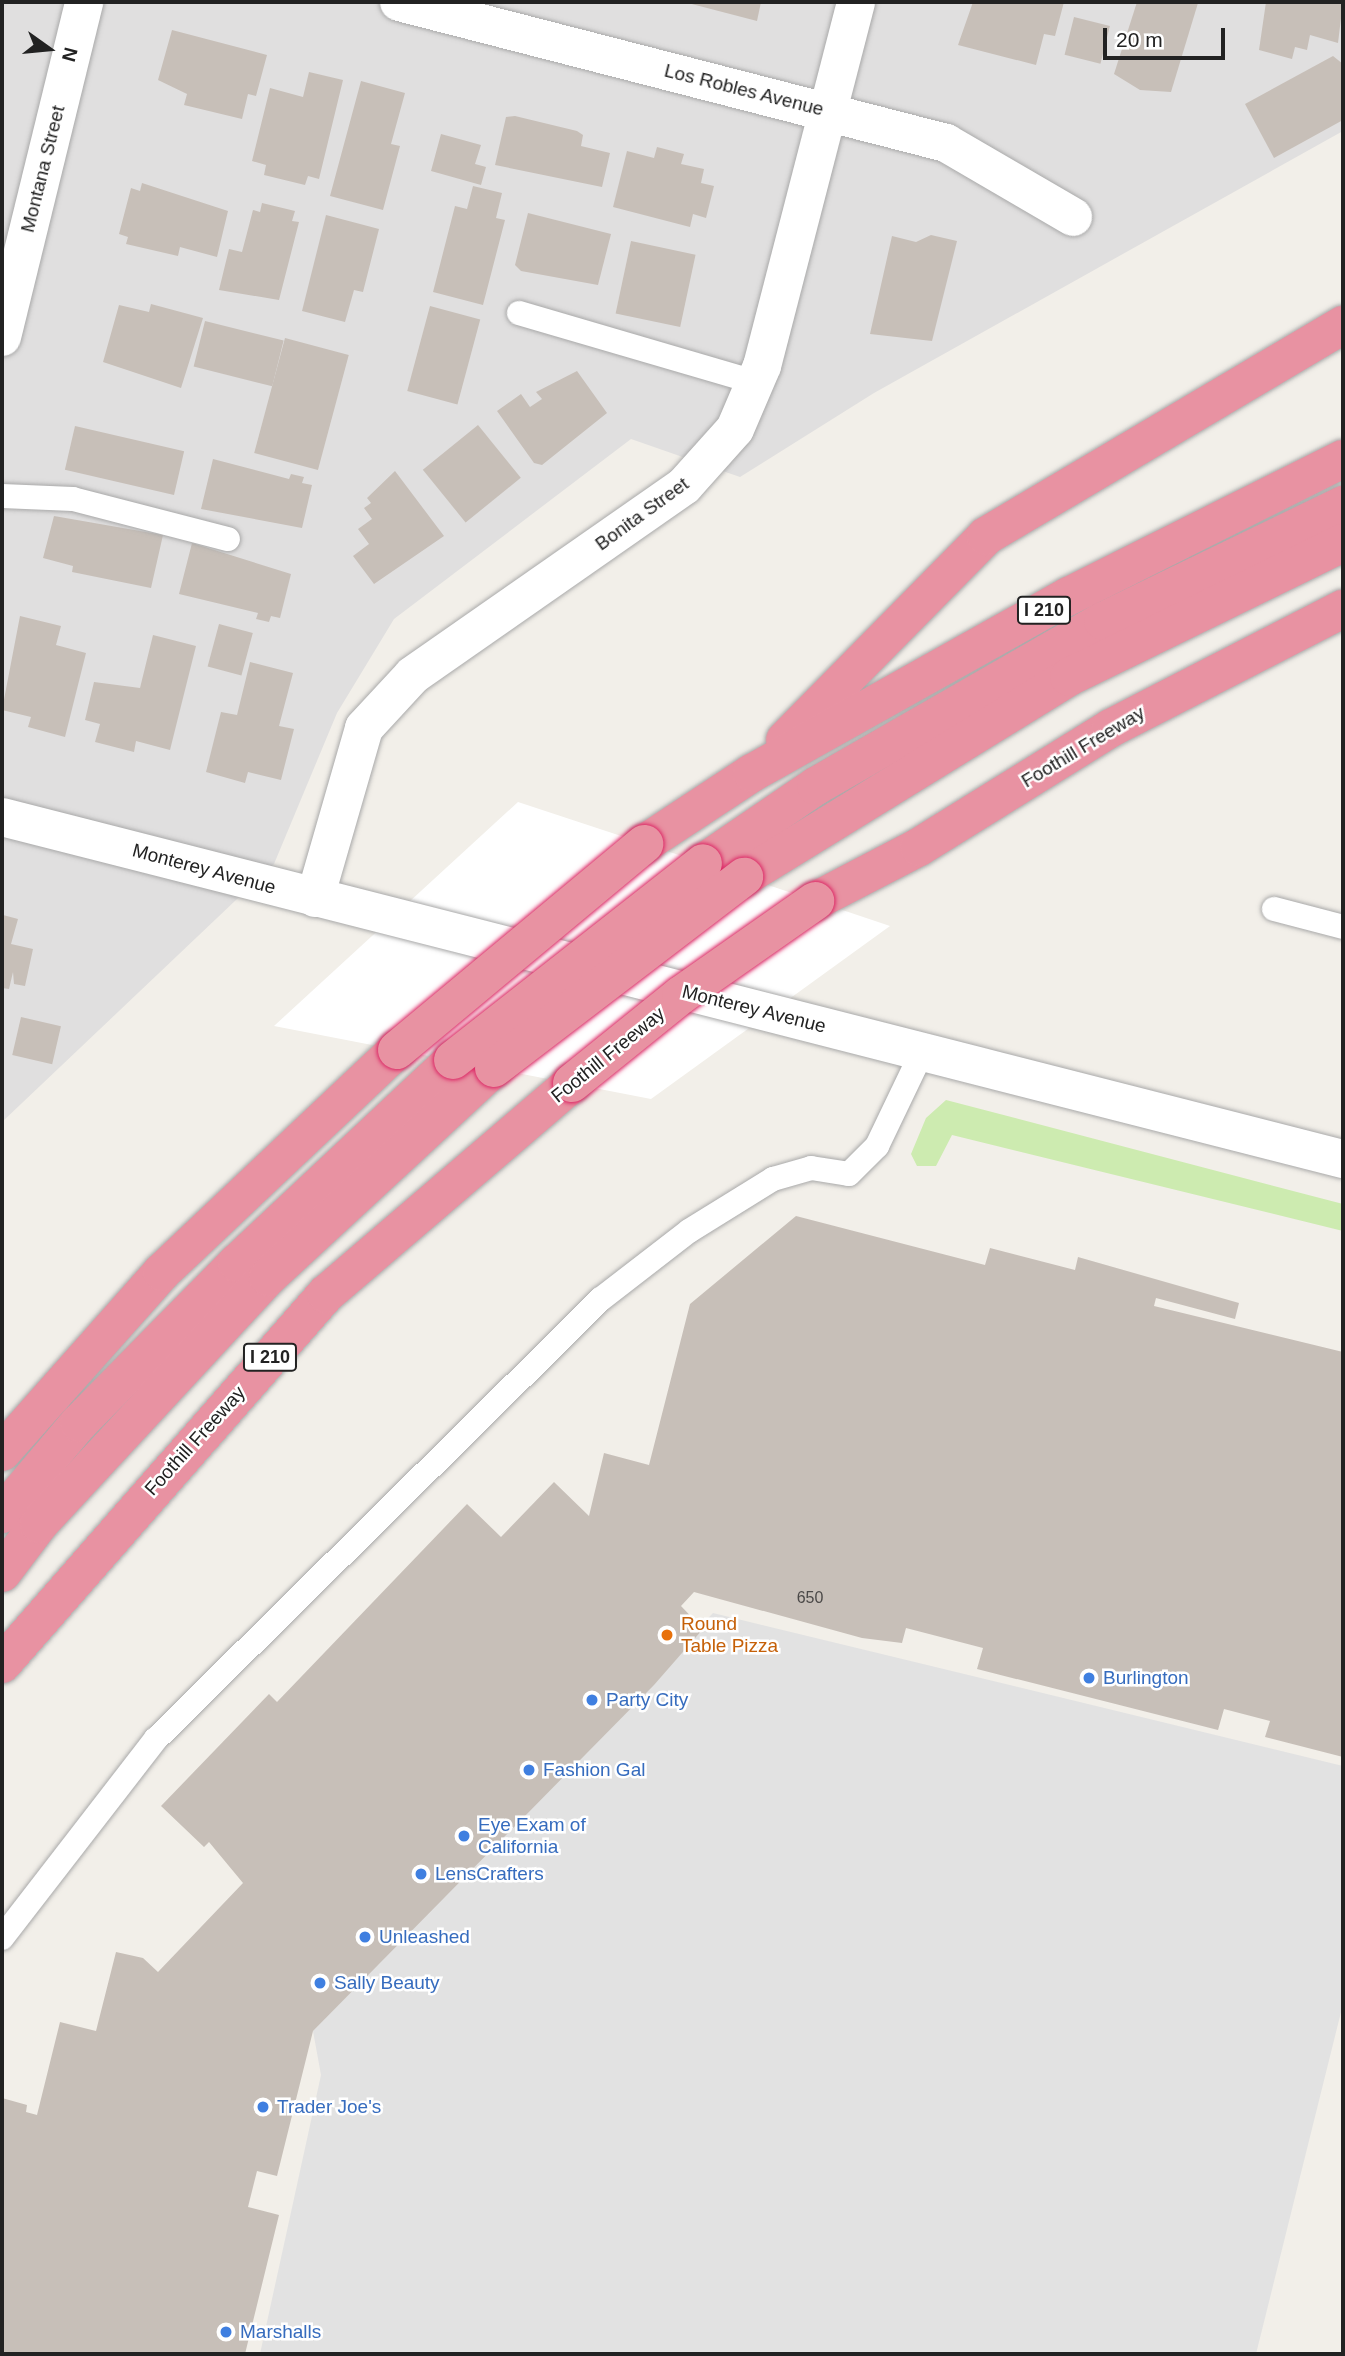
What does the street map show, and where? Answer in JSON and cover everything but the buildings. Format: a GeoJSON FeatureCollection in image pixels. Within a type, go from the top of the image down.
{"type":"FeatureCollection","features":[{"type":"Feature","properties":{"kind":"highway"},"geometry":{"type":"LineString","coordinates":[[752,773],[986,536],[1343,326]]}},
{"type":"Feature","properties":{"kind":"highway","name":"I 210"},"geometry":{"type":"LineString","coordinates":[[2,1452],[162,1272],[397,1050],[644,844],[752,773],[1069,596],[1343,460]]}},
{"type":"Feature","properties":{"kind":"highway"},"geometry":{"type":"LineString","coordinates":[[2,1514],[79,1423],[237,1263],[453,1060],[703,863],[816,786],[1103,621],[1343,505]]}},
{"type":"Feature","properties":{"kind":"highway"},"geometry":{"type":"LineString","coordinates":[[2,1573],[39,1524],[268,1277],[494,1068],[744,877],[1069,677],[1343,543]]}},
{"type":"Feature","properties":{"kind":"highway","name":"Foothill Freeway"},"geometry":{"type":"LineString","coordinates":[[2,1664],[326,1294],[572,1083],[681,995],[815,901],[919,847],[1111,728],[1343,609]]}},
{"type":"Feature","properties":{"kind":"street","name":"Montana Street"},"geometry":{"type":"LineString","coordinates":[[2,337],[85,2]]}},
{"type":"Feature","properties":{"kind":"street","name":"Los Robles Avenue"},"geometry":{"type":"LineString","coordinates":[[399,2],[946,143],[1073,217]]}},
{"type":"Feature","properties":{"kind":"street","name":"Bonita Street"},"geometry":{"type":"LineString","coordinates":[[315,898],[364,728],[412,676],[684,486],[735,429],[754,382],[856,2]]}},
{"type":"Feature","properties":{"kind":"street","name":"Monterey Avenue"},"geometry":{"type":"LineString","coordinates":[[2,817],[1343,1159]]}},
{"type":"Feature","properties":{"kind":"lane"},"geometry":{"type":"LineString","coordinates":[[520,313],[754,382]]}},
{"type":"Feature","properties":{"kind":"lane"},"geometry":{"type":"LineString","coordinates":[[2,496],[74,499],[228,539]]}},
{"type":"Feature","properties":{"kind":"lane"},"geometry":{"type":"LineString","coordinates":[[1274,909],[1343,927]]}},
{"type":"Feature","properties":{"kind":"lane"},"geometry":{"type":"LineString","coordinates":[[2,1938],[156,1739],[601,1299],[689,1231],[773,1179],[811,1168],[849,1174],[877,1146],[922,1052]]}},
{"type":"Feature","properties":{"kind":"shaded area"},"geometry":{"type":"Polygon","coordinates":[[[2,2],[1343,2],[1343,131],[874,393],[740,477],[631,439],[394,619],[337,713],[274,864],[2,1122],[2,2]]]}},
{"type":"Feature","properties":{"kind":"shaded area"},"geometry":{"type":"Polygon","coordinates":[[[713,1613],[1343,1766],[1343,2004],[1256,2354],[260,2354],[321,2075],[313,2031],[713,1613]]]}},
{"type":"Feature","properties":{"kind":"green space"},"geometry":{"type":"Polygon","coordinates":[[[946,1100],[1343,1204],[1343,1231],[952,1135],[936,1166],[917,1166],[911,1154],[926,1118],[946,1100]]]}},
{"type":"Feature","properties":{"kind":"pier"},"geometry":{"type":"Polygon","coordinates":[[[518,802],[890,926],[651,1099],[274,1026],[518,802]]]}},
{"type":"Feature","properties":{"kind":"place","name":"Round Table Pizza"},"geometry":{"type":"Point","coordinates":[667,1635]}},
{"type":"Feature","properties":{"kind":"place","name":"Burlington"},"geometry":{"type":"Point","coordinates":[1089,1678]}},
{"type":"Feature","properties":{"kind":"place","name":"Party City"},"geometry":{"type":"Point","coordinates":[592,1700]}},
{"type":"Feature","properties":{"kind":"place","name":"Fashion Gal"},"geometry":{"type":"Point","coordinates":[529,1770]}},
{"type":"Feature","properties":{"kind":"place","name":"Eye Exam of California"},"geometry":{"type":"Point","coordinates":[464,1836]}},
{"type":"Feature","properties":{"kind":"place","name":"LensCrafters"},"geometry":{"type":"Point","coordinates":[421,1874]}},
{"type":"Feature","properties":{"kind":"place","name":"Unleashed"},"geometry":{"type":"Point","coordinates":[365,1937]}},
{"type":"Feature","properties":{"kind":"place","name":"Sally Beauty"},"geometry":{"type":"Point","coordinates":[320,1983]}},
{"type":"Feature","properties":{"kind":"place","name":"Trader Joe's"},"geometry":{"type":"Point","coordinates":[263,2107]}},
{"type":"Feature","properties":{"kind":"place","name":"Marshalls"},"geometry":{"type":"Point","coordinates":[226,2332]}}]}
